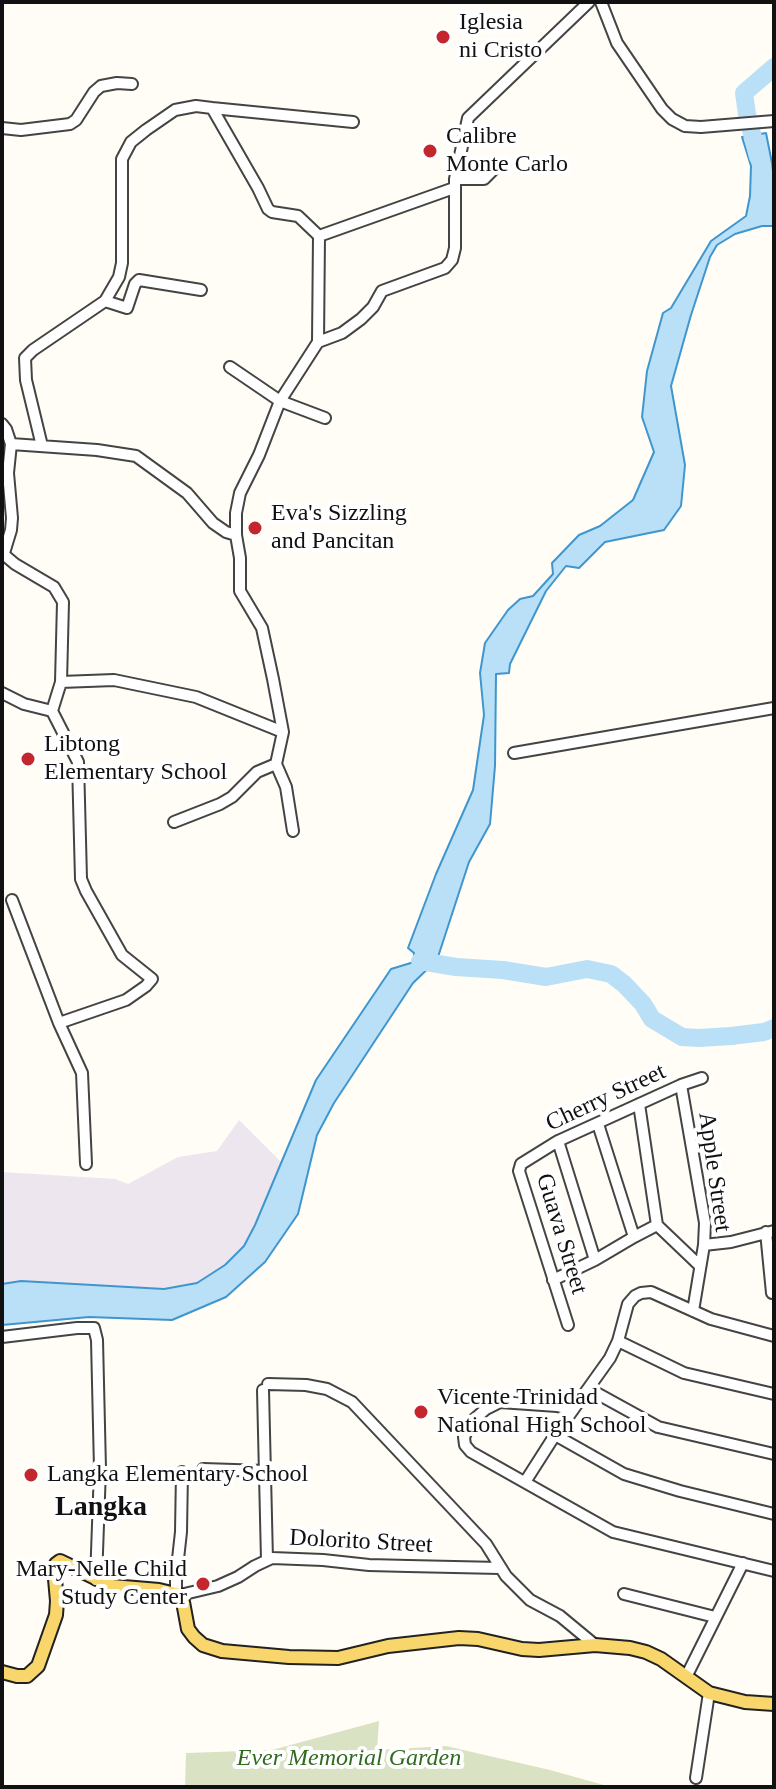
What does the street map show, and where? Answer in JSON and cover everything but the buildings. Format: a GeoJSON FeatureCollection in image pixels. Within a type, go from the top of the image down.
{"type":"FeatureCollection","features":[{"type":"Feature","properties":{"kind":"main road"},"geometry":{"type":"LineString","coordinates":[[2,1672],[27,1676],[38,1666],[56,1615],[54,1573],[60,1561],[112,1586],[178,1594],[183,1602],[188,1629],[203,1645],[222,1651],[338,1658],[388,1646],[459,1638],[539,1650],[595,1645],[630,1648],[661,1659],[709,1693],[745,1702],[774,1704]]}},
{"type":"Feature","properties":{"kind":"street"},"geometry":{"type":"LineString","coordinates":[[318,342],[342,333],[361,319],[382,291],[445,268],[452,260],[455,248],[454,184],[468,118],[589,2]]}},
{"type":"Feature","properties":{"kind":"street"},"geometry":{"type":"LineString","coordinates":[[601,2],[617,43],[672,119],[685,126],[774,121]]}},
{"type":"Feature","properties":{"kind":"street"},"geometry":{"type":"LineString","coordinates":[[2,128],[21,130],[70,124],[101,86],[132,84]]}},
{"type":"Feature","properties":{"kind":"street"},"geometry":{"type":"LineString","coordinates":[[42,446],[26,380],[25,358],[105,301],[119,277],[122,263],[122,159],[131,142],[175,110],[196,106],[353,122]]}},
{"type":"Feature","properties":{"kind":"street"},"geometry":{"type":"LineString","coordinates":[[212,108],[268,209],[298,216],[319,236],[318,342],[280,401],[240,493],[236,513],[240,591],[262,628],[283,732],[276,764],[286,787],[293,831]]}},
{"type":"Feature","properties":{"kind":"street"},"geometry":{"type":"LineString","coordinates":[[319,236],[454,184],[484,179],[498,165]]}},
{"type":"Feature","properties":{"kind":"street"},"geometry":{"type":"LineString","coordinates":[[105,301],[127,308],[139,280],[201,290]]}},
{"type":"Feature","properties":{"kind":"street"},"geometry":{"type":"LineString","coordinates":[[230,367],[280,401],[325,418]]}},
{"type":"Feature","properties":{"kind":"street"},"geometry":{"type":"LineString","coordinates":[[2,424],[11,444],[8,473],[11,530],[3,553],[15,564],[54,587],[63,602],[61,682],[52,711],[78,762],[81,879],[122,955],[152,979],[126,1000],[59,1023]]}},
{"type":"Feature","properties":{"kind":"street"},"geometry":{"type":"LineString","coordinates":[[11,444],[136,456],[187,493],[213,523],[236,535]]}},
{"type":"Feature","properties":{"kind":"street"},"geometry":{"type":"LineString","coordinates":[[61,682],[114,680],[196,697],[283,732]]}},
{"type":"Feature","properties":{"kind":"street"},"geometry":{"type":"LineString","coordinates":[[2,693],[24,704],[52,711]]}},
{"type":"Feature","properties":{"kind":"street"},"geometry":{"type":"LineString","coordinates":[[514,753],[774,708]]}},
{"type":"Feature","properties":{"kind":"street"},"geometry":{"type":"LineString","coordinates":[[174,822],[220,804],[232,797],[253,774],[276,764]]}},
{"type":"Feature","properties":{"kind":"street"},"geometry":{"type":"LineString","coordinates":[[12,900],[59,1023],[82,1073],[86,1164]]}},
{"type":"Feature","properties":{"kind":"street","name":"Cherry Street"},"geometry":{"type":"LineString","coordinates":[[528,1159],[558,1141],[702,1078]]}},
{"type":"Feature","properties":{"kind":"street","name":"Apple Street"},"geometry":{"type":"LineString","coordinates":[[681,1085],[705,1223],[693,1311]]}},
{"type":"Feature","properties":{"kind":"street"},"geometry":{"type":"LineString","coordinates":[[639,1104],[657,1225],[700,1266]]}},
{"type":"Feature","properties":{"kind":"street"},"geometry":{"type":"LineString","coordinates":[[598,1124],[634,1237]]}},
{"type":"Feature","properties":{"kind":"street"},"geometry":{"type":"LineString","coordinates":[[558,1141],[595,1260]]}},
{"type":"Feature","properties":{"kind":"street","name":"Guava Street"},"geometry":{"type":"LineString","coordinates":[[528,1159],[521,1164],[519,1171],[568,1325]]}},
{"type":"Feature","properties":{"kind":"street"},"geometry":{"type":"LineString","coordinates":[[553,1280],[657,1225]]}},
{"type":"Feature","properties":{"kind":"street"},"geometry":{"type":"LineString","coordinates":[[704,1245],[770,1232],[772,1293]]}},
{"type":"Feature","properties":{"kind":"street"},"geometry":{"type":"LineString","coordinates":[[525,1482],[610,1358],[628,1304],[635,1296],[651,1292],[711,1319],[774,1336]]}},
{"type":"Feature","properties":{"kind":"street"},"geometry":{"type":"LineString","coordinates":[[2,1337],[94,1328],[97,1340],[100,1469],[96,1580]]}},
{"type":"Feature","properties":{"kind":"street"},"geometry":{"type":"LineString","coordinates":[[618,1341],[684,1373],[774,1394]]}},
{"type":"Feature","properties":{"kind":"street"},"geometry":{"type":"LineString","coordinates":[[267,1560],[265,1387],[306,1385],[327,1389],[352,1402],[486,1544],[506,1576],[530,1600],[560,1616],[595,1645]]}},
{"type":"Feature","properties":{"kind":"street"},"geometry":{"type":"LineString","coordinates":[[589,1389],[658,1427],[774,1454]]}},
{"type":"Feature","properties":{"kind":"street"},"geometry":{"type":"LineString","coordinates":[[573,1410],[500,1402],[472,1421],[464,1437],[465,1445],[471,1452],[613,1532],[774,1571]]}},
{"type":"Feature","properties":{"kind":"street"},"geometry":{"type":"LineString","coordinates":[[555,1435],[624,1474],[774,1514]]}},
{"type":"Feature","properties":{"kind":"street"},"geometry":{"type":"LineString","coordinates":[[203,1469],[265,1471]]}},
{"type":"Feature","properties":{"kind":"street"},"geometry":{"type":"LineString","coordinates":[[178,1594],[176,1577],[181,1532],[182,1472]]}},
{"type":"Feature","properties":{"kind":"street","name":"Dolorito Street"},"geometry":{"type":"LineString","coordinates":[[178,1594],[218,1586],[272,1558],[500,1568]]}},
{"type":"Feature","properties":{"kind":"street"},"geometry":{"type":"LineString","coordinates":[[686,1677],[743,1563]]}},
{"type":"Feature","properties":{"kind":"street"},"geometry":{"type":"LineString","coordinates":[[624,1594],[715,1617]]}},
{"type":"Feature","properties":{"kind":"street"},"geometry":{"type":"LineString","coordinates":[[696,1778],[709,1693]]}},
{"type":"Feature","properties":{"kind":"shaded area"},"geometry":{"type":"Polygon","coordinates":[[[239,1120],[281,1162],[244,1246],[225,1265],[196,1283],[164,1289],[21,1281],[2,1284],[2,1172],[115,1179],[128,1184],[178,1157],[217,1151],[239,1120]]]}},
{"type":"Feature","properties":{"kind":"green space","name":"Ever Memorial Garden"},"geometry":{"type":"Polygon","coordinates":[[[379,1721],[377,1750],[446,1746],[611,1787],[185,1787],[186,1753],[272,1750],[379,1721]]]}},
{"type":"Feature","properties":{"kind":"water"},"geometry":{"type":"Polygon","coordinates":[[[766,133],[774,179],[774,226],[762,226],[735,234],[717,245],[691,315],[671,386],[685,465],[681,506],[664,530],[605,542],[579,568],[566,566],[546,591],[510,664],[509,673],[496,674],[495,766],[490,824],[469,862],[437,960],[413,983],[334,1103],[317,1135],[298,1214],[265,1262],[226,1297],[172,1320],[89,1317],[2,1325],[2,1284],[21,1281],[164,1289],[197,1283],[225,1265],[244,1246],[316,1080],[391,969],[414,962],[414,953],[408,948],[473,790],[484,715],[480,673],[485,643],[508,610],[520,599],[533,596],[553,574],[552,563],[579,535],[600,526],[633,500],[654,452],[642,417],[647,371],[663,313],[671,308],[711,241],[746,216],[751,166],[742,137],[766,133]]]}},
{"type":"Feature","properties":{"kind":"waterway"},"geometry":{"type":"LineString","coordinates":[[758,157],[744,93],[774,67]]}},
{"type":"Feature","properties":{"kind":"waterway"},"geometry":{"type":"LineString","coordinates":[[420,961],[546,977],[587,969],[611,974],[643,1004],[652,1019],[682,1037],[731,1036],[774,1028]]}},
{"type":"Feature","properties":{"kind":"place","name":"Iglesia ni Cristo"},"geometry":{"type":"Point","coordinates":[443,37]}},
{"type":"Feature","properties":{"kind":"place","name":"Calibre Monte Carlo"},"geometry":{"type":"Point","coordinates":[430,151]}},
{"type":"Feature","properties":{"kind":"place","name":"Eva's Sizzling and Pancitan"},"geometry":{"type":"Point","coordinates":[255,528]}},
{"type":"Feature","properties":{"kind":"place","name":"Libtong Elementary School"},"geometry":{"type":"Point","coordinates":[28,759]}},
{"type":"Feature","properties":{"kind":"place","name":"Vicente Trinidad National High School"},"geometry":{"type":"Point","coordinates":[421,1412]}},
{"type":"Feature","properties":{"kind":"place","name":"Langka Elementary School"},"geometry":{"type":"Point","coordinates":[31,1475]}},
{"type":"Feature","properties":{"kind":"place","name":"Mary-Nelle Child Study Center"},"geometry":{"type":"Point","coordinates":[203,1584]}},
{"type":"Feature","properties":{"kind":"district","name":"Langka"},"geometry":{"type":"Point","coordinates":[101,1508]}}]}
